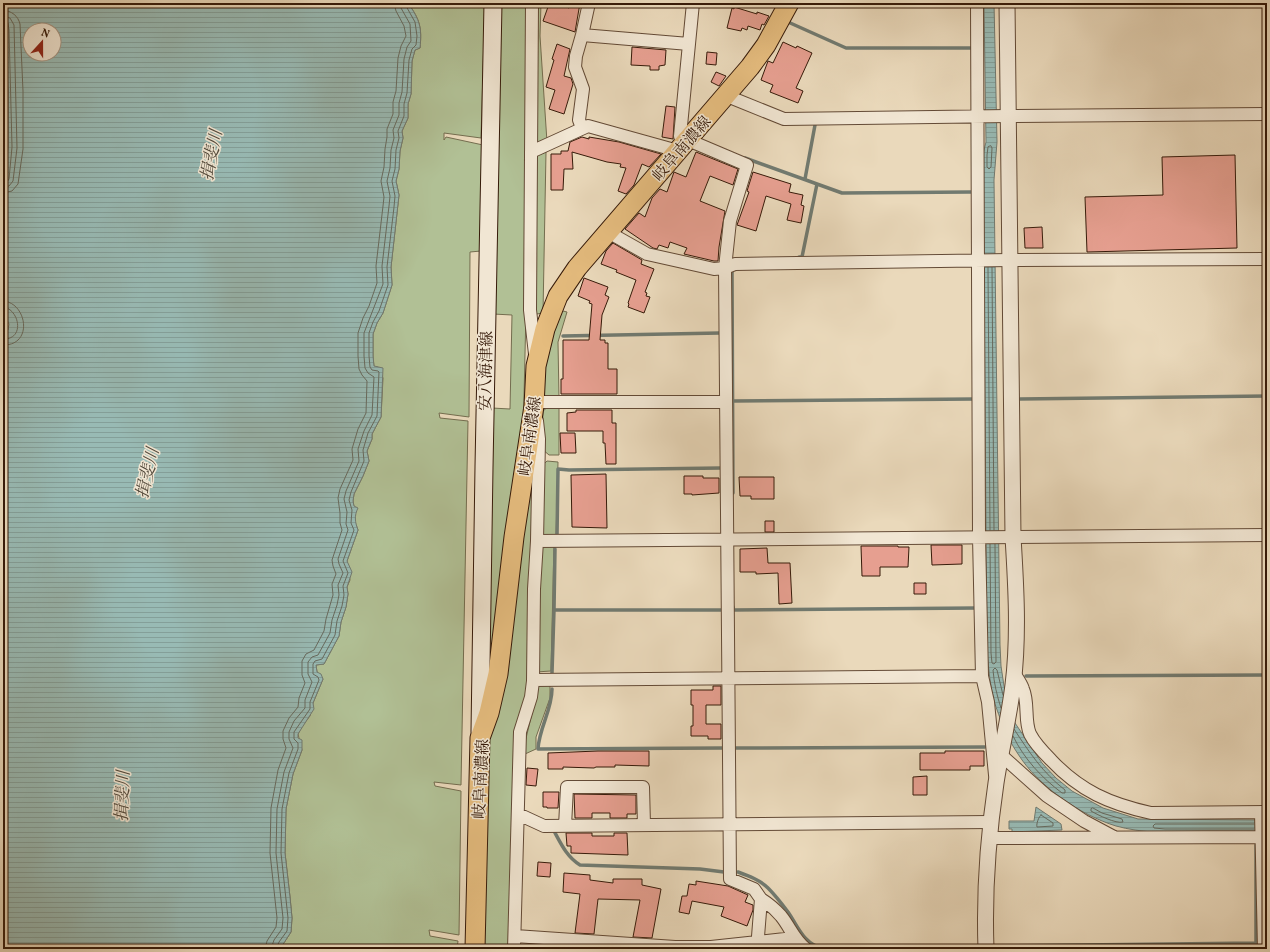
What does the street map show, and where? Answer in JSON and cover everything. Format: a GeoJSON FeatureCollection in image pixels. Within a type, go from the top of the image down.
{"type":"FeatureCollection","features":[{"type":"Feature","properties":{"kind":"main road","name":"安八海津線"},"geometry":{"type":"LineString","coordinates":[[480,738],[493,3]]}},
{"type":"Feature","properties":{"kind":"main road","name":"岐阜南濃線"},"geometry":{"type":"LineString","coordinates":[[475,949],[480,738],[489,713],[498,674],[514,537],[534,404],[536,366],[544,329],[558,296],[577,268],[727,96],[766,45],[790,3]]}},
{"type":"Feature","properties":{"kind":"street"},"geometry":{"type":"LineString","coordinates":[[532,3],[530,310],[536,366]]}},
{"type":"Feature","properties":{"kind":"street"},"geometry":{"type":"LineString","coordinates":[[582,128],[579,120],[583,89],[575,67],[576,56],[589,3]]}},
{"type":"Feature","properties":{"kind":"street"},"geometry":{"type":"LineString","coordinates":[[683,146],[680,136],[693,3]]}},
{"type":"Feature","properties":{"kind":"street"},"geometry":{"type":"LineString","coordinates":[[977,3],[981,117],[979,260],[982,676],[988,702],[996,781]]}},
{"type":"Feature","properties":{"kind":"street"},"geometry":{"type":"LineString","coordinates":[[986,949],[985,929],[990,822],[1014,679],[1017,644],[1017,613],[1010,537],[1005,260],[1004,116],[1007,3]]}},
{"type":"Feature","properties":{"kind":"street"},"geometry":{"type":"LineString","coordinates":[[582,35],[689,44]]}},
{"type":"Feature","properties":{"kind":"street"},"geometry":{"type":"LineString","coordinates":[[727,96],[784,119],[1267,114]]}},
{"type":"Feature","properties":{"kind":"street"},"geometry":{"type":"LineString","coordinates":[[531,152],[588,126],[683,146],[747,165],[730,221],[725,268],[730,879],[754,889],[761,899],[781,916],[794,938],[806,949]]}},
{"type":"Feature","properties":{"kind":"street"},"geometry":{"type":"LineString","coordinates":[[608,232],[647,254],[714,269],[725,268],[735,264],[979,260],[1267,259]]}},
{"type":"Feature","properties":{"kind":"street"},"geometry":{"type":"LineString","coordinates":[[514,949],[520,732],[531,697],[533,680],[534,589],[537,541],[539,439],[534,404],[726,402]]}},
{"type":"Feature","properties":{"kind":"street"},"geometry":{"type":"LineString","coordinates":[[537,541],[1267,536]]}},
{"type":"Feature","properties":{"kind":"street"},"geometry":{"type":"LineString","coordinates":[[533,680],[982,676]]}},
{"type":"Feature","properties":{"kind":"street"},"geometry":{"type":"LineString","coordinates":[[1014,679],[1024,689],[1030,733],[1038,748],[1073,782],[1087,791],[1112,802],[1151,813],[1263,814],[1264,949]]}},
{"type":"Feature","properties":{"kind":"street"},"geometry":{"type":"LineString","coordinates":[[1002,748],[1047,796],[1084,821],[1115,838]]}},
{"type":"Feature","properties":{"kind":"street"},"geometry":{"type":"LineString","coordinates":[[566,826],[567,787],[643,786],[644,825]]}},
{"type":"Feature","properties":{"kind":"street"},"geometry":{"type":"LineString","coordinates":[[518,814],[544,826],[990,822]]}},
{"type":"Feature","properties":{"kind":"street"},"geometry":{"type":"LineString","coordinates":[[990,838],[1264,836]]}},
{"type":"Feature","properties":{"kind":"street"},"geometry":{"type":"LineString","coordinates":[[757,946],[761,899]]}},
{"type":"Feature","properties":{"kind":"street"},"geometry":{"type":"LineString","coordinates":[[515,936],[675,947],[757,946],[794,938]]}},
{"type":"Feature","properties":{"kind":"green space"},"geometry":{"type":"Polygon","coordinates":[[[3,3],[8,91],[8,147],[3,196],[3,3]]]}},
{"type":"Feature","properties":{"kind":"green space"},"geometry":{"type":"Polygon","coordinates":[[[408,3],[485,3],[481,138],[444,133],[444,140],[446,137],[483,145],[481,251],[470,252],[469,417],[439,413],[440,418],[468,421],[461,785],[434,782],[435,786],[461,791],[459,935],[429,930],[430,936],[458,941],[457,949],[280,949],[291,932],[292,918],[285,853],[286,809],[293,774],[302,750],[298,734],[310,716],[313,703],[323,679],[317,672],[316,665],[324,664],[339,636],[341,622],[346,607],[348,594],[347,587],[350,580],[347,561],[358,530],[355,522],[353,501],[354,494],[369,461],[367,451],[372,439],[372,434],[381,417],[383,378],[378,367],[374,367],[373,334],[383,313],[392,285],[391,267],[399,195],[396,181],[403,138],[402,131],[408,118],[408,104],[411,94],[412,61],[415,50],[420,48],[421,41],[418,19],[408,3]]]}},
{"type":"Feature","properties":{"kind":"green space"},"geometry":{"type":"Polygon","coordinates":[[[499,3],[527,3],[526,311],[523,440],[487,688],[492,408],[510,409],[512,315],[493,314],[499,3]]]}},
{"type":"Feature","properties":{"kind":"green space"},"geometry":{"type":"Polygon","coordinates":[[[535,3],[541,3],[540,36],[547,142],[538,144],[536,141],[535,3]]]}},
{"type":"Feature","properties":{"kind":"green space"},"geometry":{"type":"Polygon","coordinates":[[[546,152],[543,313],[537,314],[534,309],[535,159],[538,155],[546,152]]]}},
{"type":"Feature","properties":{"kind":"green space"},"geometry":{"type":"Polygon","coordinates":[[[563,311],[567,312],[558,342],[559,399],[548,400],[543,395],[543,367],[558,313],[563,311]]]}},
{"type":"Feature","properties":{"kind":"green space"},"geometry":{"type":"Polygon","coordinates":[[[559,405],[559,455],[549,455],[542,449],[543,411],[549,406],[559,405]]]}},
{"type":"Feature","properties":{"kind":"green space"},"geometry":{"type":"Polygon","coordinates":[[[533,451],[528,696],[510,949],[481,949],[486,745],[493,730],[504,690],[506,644],[533,451]]]}},
{"type":"Feature","properties":{"kind":"green space"},"geometry":{"type":"Polygon","coordinates":[[[547,461],[558,462],[556,537],[546,538],[541,532],[541,467],[547,461]]]}},
{"type":"Feature","properties":{"kind":"green space"},"geometry":{"type":"Polygon","coordinates":[[[546,544],[554,544],[551,671],[536,672],[539,550],[546,544]]]}},
{"type":"Feature","properties":{"kind":"green space"},"geometry":{"type":"Polygon","coordinates":[[[550,683],[550,698],[536,737],[536,749],[522,755],[539,684],[550,683]]]}},
{"type":"Feature","properties":{"kind":"water","name":"揖斐川"},"geometry":{"type":"Polygon","coordinates":[[[3,3],[408,3],[418,19],[421,35],[420,48],[415,50],[412,61],[411,94],[408,104],[408,118],[402,131],[403,138],[396,181],[399,195],[391,267],[392,285],[383,313],[373,334],[374,366],[383,368],[381,417],[372,434],[372,439],[367,451],[369,461],[354,494],[354,506],[358,508],[355,519],[358,530],[347,561],[352,572],[347,587],[348,594],[346,607],[341,622],[339,636],[324,664],[316,665],[317,672],[321,674],[323,679],[313,703],[314,709],[298,734],[298,738],[302,740],[302,750],[293,774],[286,809],[285,853],[292,918],[291,932],[280,949],[3,949],[3,330],[8,330],[9,324],[3,312],[3,196],[8,147],[8,91],[3,3]]]}},
{"type":"Feature","properties":{"kind":"water"},"geometry":{"type":"Polygon","coordinates":[[[984,3],[994,3],[997,142],[994,180],[1000,645],[1004,686],[1015,723],[1042,763],[1056,778],[1072,791],[1103,808],[1138,819],[1267,820],[1267,833],[1175,833],[1145,831],[1116,826],[1088,815],[1074,807],[1048,788],[1026,766],[1010,742],[996,708],[987,654],[983,154],[986,142],[984,3]]]}},
{"type":"Feature","properties":{"kind":"water"},"geometry":{"type":"Polygon","coordinates":[[[1036,807],[1061,824],[1062,830],[1012,832],[1012,829],[1009,829],[1009,821],[1034,821],[1036,807]]]}},
{"type":"Feature","properties":{"kind":"building"},"geometry":{"type":"Polygon","coordinates":[[[570,3],[580,3],[575,32],[543,21],[549,4],[569,8],[570,3]]]}},
{"type":"Feature","properties":{"kind":"building"},"geometry":{"type":"Polygon","coordinates":[[[734,7],[769,16],[764,25],[762,24],[760,30],[748,26],[747,30],[742,28],[741,31],[727,28],[732,8],[734,9],[734,7]]]}},
{"type":"Feature","properties":{"kind":"building"},"geometry":{"type":"Polygon","coordinates":[[[783,42],[796,48],[797,46],[812,53],[796,88],[803,91],[798,103],[770,92],[773,85],[761,80],[768,61],[773,63],[783,42]]]}},
{"type":"Feature","properties":{"kind":"building"},"geometry":{"type":"Polygon","coordinates":[[[557,44],[570,49],[564,76],[571,78],[573,84],[564,114],[549,109],[555,90],[546,87],[557,44]]]}},
{"type":"Feature","properties":{"kind":"building"},"geometry":{"type":"Polygon","coordinates":[[[632,47],[666,50],[665,65],[659,66],[659,70],[650,70],[650,66],[631,65],[632,47]]]}},
{"type":"Feature","properties":{"kind":"building"},"geometry":{"type":"Polygon","coordinates":[[[707,52],[717,53],[716,65],[706,64],[707,52]]]}},
{"type":"Feature","properties":{"kind":"building"},"geometry":{"type":"Polygon","coordinates":[[[716,72],[726,76],[719,86],[711,82],[716,72]]]}},
{"type":"Feature","properties":{"kind":"building"},"geometry":{"type":"Polygon","coordinates":[[[666,106],[675,107],[673,139],[662,137],[666,106]]]}},
{"type":"Feature","properties":{"kind":"building"},"geometry":{"type":"Polygon","coordinates":[[[582,137],[619,142],[661,154],[649,167],[642,164],[634,185],[626,194],[618,191],[626,168],[620,167],[621,164],[607,162],[572,152],[573,169],[564,169],[563,190],[551,190],[551,154],[561,154],[561,151],[568,151],[570,142],[582,137]]]}},
{"type":"Feature","properties":{"kind":"building"},"geometry":{"type":"Polygon","coordinates":[[[696,152],[738,169],[733,185],[710,176],[700,201],[725,211],[718,261],[684,254],[687,248],[670,242],[668,248],[659,245],[657,249],[653,248],[625,229],[639,213],[645,217],[652,198],[660,189],[667,192],[674,172],[686,177],[696,152]]]}},
{"type":"Feature","properties":{"kind":"building"},"geometry":{"type":"Polygon","coordinates":[[[1235,155],[1237,248],[1087,252],[1085,197],[1163,195],[1162,157],[1235,155]]]}},
{"type":"Feature","properties":{"kind":"building"},"geometry":{"type":"Polygon","coordinates":[[[753,172],[791,184],[789,192],[803,195],[801,205],[804,206],[801,223],[787,220],[791,204],[766,196],[756,231],[737,225],[749,192],[747,191],[753,172]]]}},
{"type":"Feature","properties":{"kind":"building"},"geometry":{"type":"Polygon","coordinates":[[[1042,227],[1043,248],[1025,248],[1024,228],[1042,227]]]}},
{"type":"Feature","properties":{"kind":"building"},"geometry":{"type":"Polygon","coordinates":[[[613,243],[642,260],[641,264],[654,269],[645,292],[647,293],[646,296],[650,297],[644,313],[628,307],[636,280],[601,264],[606,251],[613,243]]]}},
{"type":"Feature","properties":{"kind":"building"},"geometry":{"type":"Polygon","coordinates":[[[584,278],[608,287],[605,295],[609,297],[602,315],[600,340],[605,340],[605,343],[608,343],[608,369],[617,369],[617,394],[561,394],[561,379],[563,379],[563,340],[589,340],[592,304],[589,303],[590,301],[578,296],[584,278]]]}},
{"type":"Feature","properties":{"kind":"building"},"geometry":{"type":"Polygon","coordinates":[[[576,410],[612,410],[612,423],[616,423],[616,464],[606,464],[603,431],[567,431],[567,413],[576,412],[576,410]]]}},
{"type":"Feature","properties":{"kind":"building"},"geometry":{"type":"Polygon","coordinates":[[[560,433],[575,433],[576,453],[561,453],[560,433]]]}},
{"type":"Feature","properties":{"kind":"building"},"geometry":{"type":"Polygon","coordinates":[[[606,474],[607,528],[572,527],[571,475],[606,474]]]}},
{"type":"Feature","properties":{"kind":"building"},"geometry":{"type":"Polygon","coordinates":[[[684,476],[719,478],[719,493],[692,495],[684,494],[684,476]]]}},
{"type":"Feature","properties":{"kind":"building"},"geometry":{"type":"Polygon","coordinates":[[[739,477],[774,477],[774,499],[751,499],[751,496],[740,496],[739,477]]]}},
{"type":"Feature","properties":{"kind":"building"},"geometry":{"type":"Polygon","coordinates":[[[765,521],[774,521],[774,532],[765,532],[765,521]]]}},
{"type":"Feature","properties":{"kind":"building"},"geometry":{"type":"Polygon","coordinates":[[[931,545],[962,545],[962,564],[932,565],[931,545]]]}},
{"type":"Feature","properties":{"kind":"building"},"geometry":{"type":"Polygon","coordinates":[[[861,546],[909,547],[908,567],[880,567],[880,576],[862,576],[861,546]]]}},
{"type":"Feature","properties":{"kind":"building"},"geometry":{"type":"Polygon","coordinates":[[[767,548],[768,563],[790,563],[792,603],[779,604],[778,573],[756,574],[756,572],[740,572],[740,549],[767,548]]]}},
{"type":"Feature","properties":{"kind":"building"},"geometry":{"type":"Polygon","coordinates":[[[914,583],[926,583],[926,594],[914,594],[914,583]]]}},
{"type":"Feature","properties":{"kind":"building"},"geometry":{"type":"Polygon","coordinates":[[[713,686],[721,686],[721,705],[706,705],[706,724],[721,724],[721,739],[708,739],[708,736],[691,736],[691,726],[693,726],[693,705],[691,705],[691,690],[713,690],[713,686]]]}},
{"type":"Feature","properties":{"kind":"building"},"geometry":{"type":"Polygon","coordinates":[[[649,751],[649,766],[615,765],[615,767],[563,767],[563,769],[548,769],[548,753],[649,751]]]}},
{"type":"Feature","properties":{"kind":"building"},"geometry":{"type":"Polygon","coordinates":[[[945,751],[984,751],[984,766],[970,766],[970,770],[920,770],[920,753],[945,753],[945,751]]]}},
{"type":"Feature","properties":{"kind":"building"},"geometry":{"type":"Polygon","coordinates":[[[527,768],[538,769],[536,786],[526,785],[527,768]]]}},
{"type":"Feature","properties":{"kind":"building"},"geometry":{"type":"Polygon","coordinates":[[[927,776],[927,795],[913,795],[913,777],[927,776]]]}},
{"type":"Feature","properties":{"kind":"building"},"geometry":{"type":"Polygon","coordinates":[[[543,792],[559,792],[558,808],[543,807],[543,792]]]}},
{"type":"Feature","properties":{"kind":"building"},"geometry":{"type":"Polygon","coordinates":[[[574,794],[636,795],[636,814],[627,814],[627,818],[610,818],[610,813],[592,813],[592,818],[575,818],[574,794]]]}},
{"type":"Feature","properties":{"kind":"building"},"geometry":{"type":"Polygon","coordinates":[[[566,833],[592,833],[592,836],[614,836],[614,833],[627,833],[628,855],[571,853],[571,846],[567,846],[566,833]]]}},
{"type":"Feature","properties":{"kind":"building"},"geometry":{"type":"Polygon","coordinates":[[[538,862],[551,863],[550,877],[537,876],[538,862]]]}},
{"type":"Feature","properties":{"kind":"building"},"geometry":{"type":"Polygon","coordinates":[[[564,873],[590,875],[590,880],[613,883],[613,879],[642,879],[642,885],[661,889],[652,938],[633,937],[640,900],[598,899],[594,934],[575,933],[580,894],[563,892],[564,873]]]}},
{"type":"Feature","properties":{"kind":"building"},"geometry":{"type":"Polygon","coordinates":[[[696,881],[728,886],[748,895],[745,902],[753,905],[753,910],[747,926],[721,916],[724,907],[692,901],[689,914],[679,912],[682,896],[687,896],[689,884],[696,885],[696,881]]]}},
{"type":"Feature","properties":{"kind":"waterway"},"geometry":{"type":"LineString","coordinates":[[789,20],[788,22],[846,48],[971,48]]}},
{"type":"Feature","properties":{"kind":"waterway"},"geometry":{"type":"LineString","coordinates":[[805,179],[815,125]]}},
{"type":"Feature","properties":{"kind":"waterway"},"geometry":{"type":"LineString","coordinates":[[745,158],[842,193],[971,192]]}},
{"type":"Feature","properties":{"kind":"waterway"},"geometry":{"type":"LineString","coordinates":[[799,257],[802,257],[817,184]]}},
{"type":"Feature","properties":{"kind":"waterway"},"geometry":{"type":"LineString","coordinates":[[732,270],[733,493]]}},
{"type":"Feature","properties":{"kind":"waterway"},"geometry":{"type":"LineString","coordinates":[[563,336],[720,333]]}},
{"type":"Feature","properties":{"kind":"waterway"},"geometry":{"type":"LineString","coordinates":[[1020,399],[1267,396]]}},
{"type":"Feature","properties":{"kind":"waterway"},"geometry":{"type":"LineString","coordinates":[[733,401],[974,399]]}},
{"type":"Feature","properties":{"kind":"waterway"},"geometry":{"type":"LineString","coordinates":[[557,537],[558,469],[721,468]]}},
{"type":"Feature","properties":{"kind":"waterway"},"geometry":{"type":"LineString","coordinates":[[554,610],[555,549]]}},
{"type":"Feature","properties":{"kind":"waterway"},"geometry":{"type":"LineString","coordinates":[[733,607],[733,610],[976,608]]}},
{"type":"Feature","properties":{"kind":"waterway"},"geometry":{"type":"LineString","coordinates":[[552,673],[554,610],[722,610]]}},
{"type":"Feature","properties":{"kind":"waterway"},"geometry":{"type":"LineString","coordinates":[[1026,676],[1267,675]]}},
{"type":"Feature","properties":{"kind":"waterway"},"geometry":{"type":"LineString","coordinates":[[552,689],[550,704],[538,749],[723,748]]}},
{"type":"Feature","properties":{"kind":"waterway"},"geometry":{"type":"LineString","coordinates":[[735,748],[985,747]]}},
{"type":"Feature","properties":{"kind":"waterway"},"geometry":{"type":"LineString","coordinates":[[554,831],[568,854],[580,865],[700,869],[724,872]]}},
{"type":"Feature","properties":{"kind":"waterway"},"geometry":{"type":"LineString","coordinates":[[1256,845],[1256,943],[1258,943]]}},
{"type":"Feature","properties":{"kind":"waterway"},"geometry":{"type":"LineString","coordinates":[[738,872],[758,880],[765,885],[788,912],[806,939],[823,949]]}},
{"type":"Feature","properties":{"kind":"waterway"},"geometry":{"type":"LineString","coordinates":[[995,946],[1256,943]]}}]}
